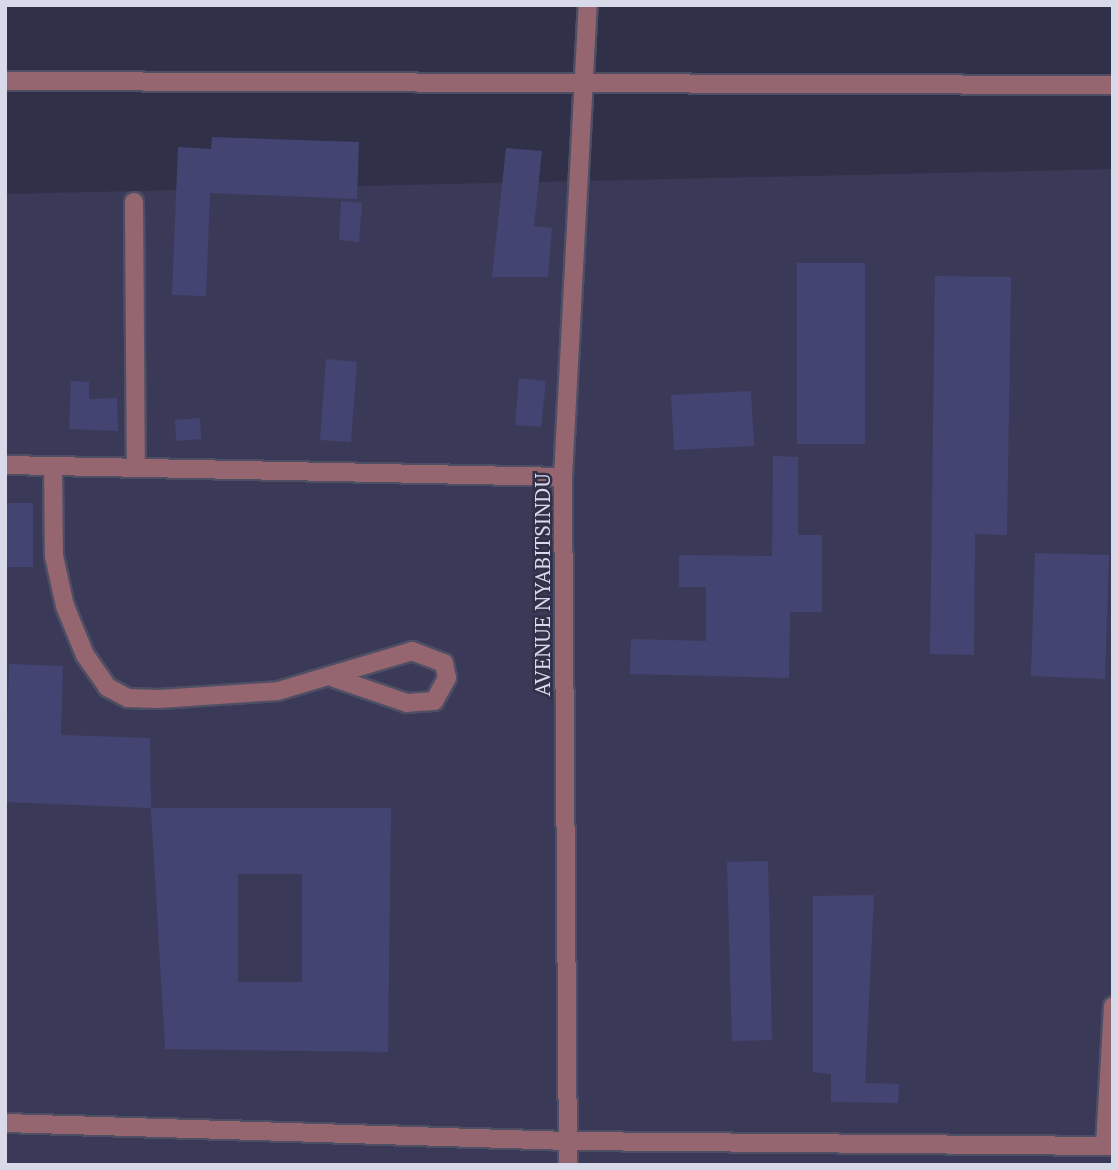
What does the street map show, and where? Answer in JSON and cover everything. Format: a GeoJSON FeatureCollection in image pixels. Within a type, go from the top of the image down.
{"type":"FeatureCollection","features":[{"type":"Feature","properties":{"kind":"street","name":"AVENUE NYABITSINDU"},"geometry":{"type":"LineString","coordinates":[[568,1165],[563,477],[586,85],[588,5]]}},
{"type":"Feature","properties":{"kind":"street"},"geometry":{"type":"LineString","coordinates":[[5,81],[1113,85]]}},
{"type":"Feature","properties":{"kind":"street"},"geometry":{"type":"LineString","coordinates":[[134,202],[136,468]]}},
{"type":"Feature","properties":{"kind":"street"},"geometry":{"type":"LineString","coordinates":[[5,465],[563,477]]}},
{"type":"Feature","properties":{"kind":"street"},"geometry":{"type":"LineString","coordinates":[[53,466],[54,556],[65,606],[85,655],[107,687],[128,698],[159,699],[278,691],[334,678],[412,651],[444,663],[447,678],[446,690],[434,701],[407,703],[334,678]]}},
{"type":"Feature","properties":{"kind":"street"},"geometry":{"type":"LineString","coordinates":[[5,1123],[568,1141],[1109,1146],[1113,1006]]}},
{"type":"Feature","properties":{"kind":"shaded area"},"geometry":{"type":"Polygon","coordinates":[[[1113,169],[1113,1165],[5,1165],[5,194],[1113,169]]]}},
{"type":"Feature","properties":{"kind":"building"},"geometry":{"type":"Polygon","coordinates":[[[212,137],[359,142],[357,199],[210,193],[206,296],[172,295],[178,147],[211,149],[212,137]]]}},
{"type":"Feature","properties":{"kind":"building"},"geometry":{"type":"Polygon","coordinates":[[[506,148],[542,151],[534,226],[552,228],[548,277],[492,277],[506,148]]]}},
{"type":"Feature","properties":{"kind":"building"},"geometry":{"type":"Polygon","coordinates":[[[341,201],[362,203],[359,242],[339,240],[341,201]]]}},
{"type":"Feature","properties":{"kind":"building"},"geometry":{"type":"Polygon","coordinates":[[[797,263],[865,263],[865,444],[797,444],[797,263]]]}},
{"type":"Feature","properties":{"kind":"building"},"geometry":{"type":"Polygon","coordinates":[[[935,276],[1011,277],[1007,535],[975,534],[974,655],[930,654],[935,276]]]}},
{"type":"Feature","properties":{"kind":"building"},"geometry":{"type":"Polygon","coordinates":[[[326,359],[357,362],[351,442],[320,440],[326,359]]]}},
{"type":"Feature","properties":{"kind":"building"},"geometry":{"type":"Polygon","coordinates":[[[519,378],[546,381],[541,427],[515,425],[519,378]]]}},
{"type":"Feature","properties":{"kind":"building"},"geometry":{"type":"Polygon","coordinates":[[[71,381],[89,382],[89,399],[117,398],[118,431],[69,429],[71,381]]]}},
{"type":"Feature","properties":{"kind":"building"},"geometry":{"type":"Polygon","coordinates":[[[751,391],[754,446],[674,450],[671,395],[751,391]]]}},
{"type":"Feature","properties":{"kind":"building"},"geometry":{"type":"Polygon","coordinates":[[[200,418],[201,439],[176,441],[175,420],[200,418]]]}},
{"type":"Feature","properties":{"kind":"building"},"geometry":{"type":"Polygon","coordinates":[[[773,456],[798,457],[798,535],[822,535],[822,612],[790,612],[789,678],[630,674],[631,639],[706,641],[706,587],[679,587],[679,555],[772,556],[773,456]]]}},
{"type":"Feature","properties":{"kind":"building"},"geometry":{"type":"Polygon","coordinates":[[[7,503],[33,503],[33,567],[7,567],[7,503]]]}},
{"type":"Feature","properties":{"kind":"building"},"geometry":{"type":"Polygon","coordinates":[[[1035,553],[1109,555],[1105,679],[1031,676],[1035,553]]]}},
{"type":"Feature","properties":{"kind":"building"},"geometry":{"type":"Polygon","coordinates":[[[9,664],[63,666],[61,735],[150,738],[151,808],[5,802],[9,664]]]}},
{"type":"Feature","properties":{"kind":"building"},"geometry":{"type":"Polygon","coordinates":[[[151,808],[391,808],[388,1052],[165,1049],[151,808]],[[238,874],[238,982],[302,982],[302,874],[238,874]]]}},
{"type":"Feature","properties":{"kind":"building"},"geometry":{"type":"Polygon","coordinates":[[[768,861],[772,1040],[732,1041],[727,862],[768,861]]]}},
{"type":"Feature","properties":{"kind":"building"},"geometry":{"type":"Polygon","coordinates":[[[874,895],[865,1083],[899,1084],[898,1103],[831,1102],[831,1074],[813,1072],[813,896],[874,895]]]}}]}
